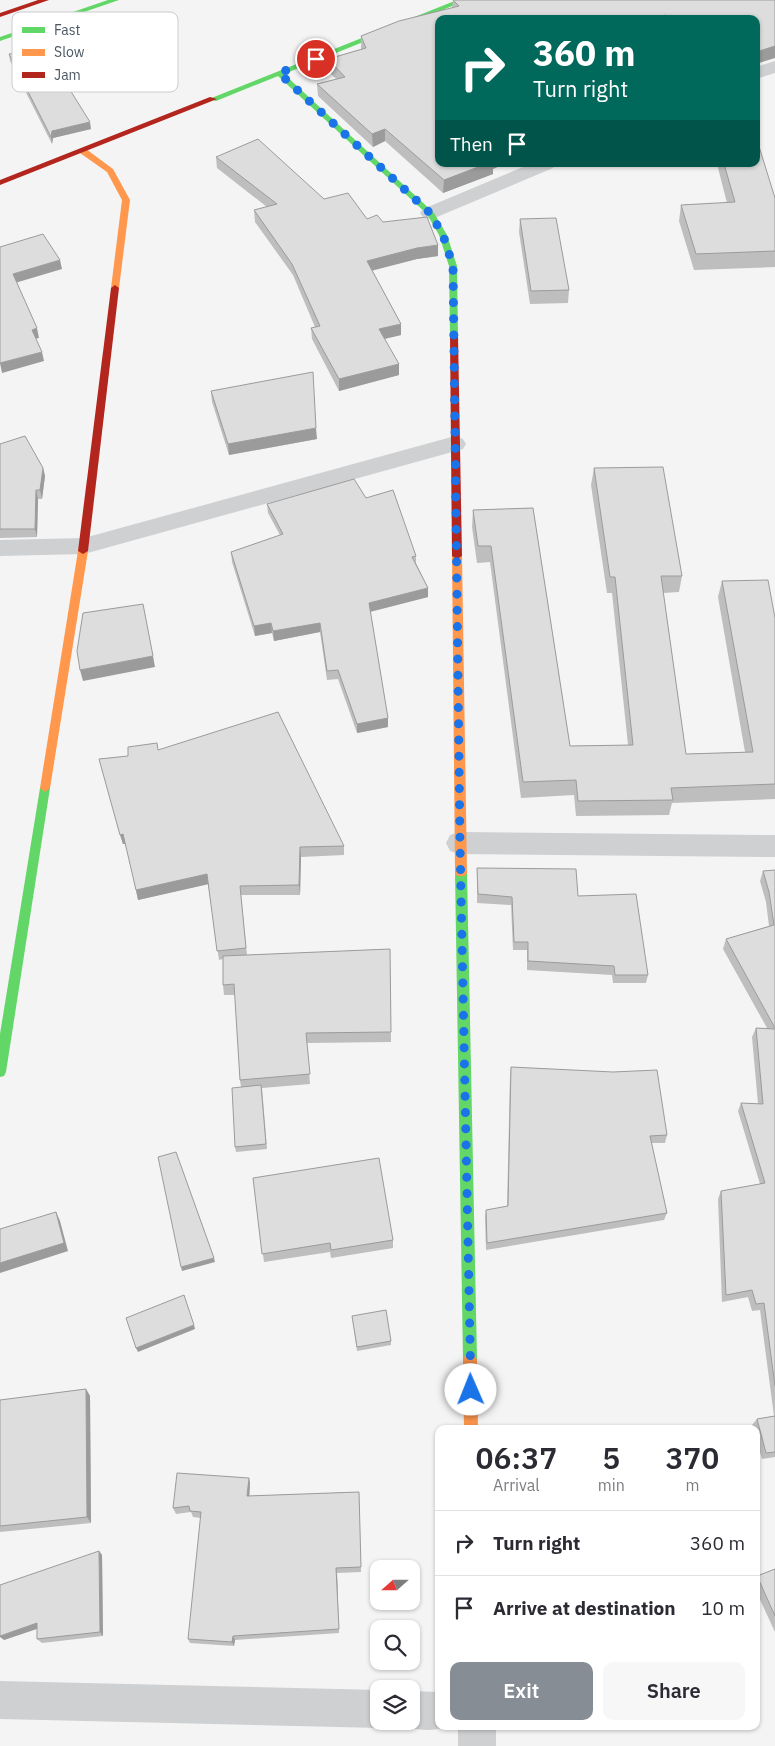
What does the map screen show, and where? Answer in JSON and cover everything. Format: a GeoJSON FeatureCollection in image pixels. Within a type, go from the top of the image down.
{"type":"FeatureCollection","features":[{"type":"Feature","properties":{"kind":"street"},"geometry":{"type":"LineString","coordinates":[[0,15],[45,0]]}},
{"type":"Feature","properties":{"kind":"street"},"geometry":{"type":"LineString","coordinates":[[80,12],[115,0]]}},
{"type":"Feature","properties":{"kind":"street"},"geometry":{"type":"LineString","coordinates":[[0,183],[463,0]]}},
{"type":"Feature","properties":{"kind":"street"},"geometry":{"type":"LineString","coordinates":[[0,39],[12,35]]}},
{"type":"Feature","properties":{"kind":"street"},"geometry":{"type":"LineString","coordinates":[[760,72],[775,66]]}},
{"type":"Feature","properties":{"kind":"street"},"geometry":{"type":"LineString","coordinates":[[279,73],[430,213],[443,235],[453,266],[460,843],[471,1425]]}},
{"type":"Feature","properties":{"kind":"street"},"geometry":{"type":"LineString","coordinates":[[0,1072],[84,546],[126,200],[110,171],[83,151]]}},
{"type":"Feature","properties":{"kind":"street"},"geometry":{"type":"LineString","coordinates":[[430,213],[539,167]]}},
{"type":"Feature","properties":{"kind":"street"},"geometry":{"type":"LineString","coordinates":[[0,548],[84,546],[455,444]]}},
{"type":"Feature","properties":{"kind":"street"},"geometry":{"type":"LineString","coordinates":[[460,843],[775,846]]}},
{"type":"Feature","properties":{"kind":"street"},"geometry":{"type":"LineString","coordinates":[[0,1700],[370,1709]]}},
{"type":"Feature","properties":{"kind":"street"},"geometry":{"type":"LineString","coordinates":[[420,1710],[435,1711]]}},
{"type":"Feature","properties":{"kind":"street"},"geometry":{"type":"LineString","coordinates":[[477,1730],[477,1746]]}},
{"type":"Feature","properties":{"kind":"building"},"geometry":{"type":"Polygon","coordinates":[[[453,0],[775,0],[775,46],[760,51],[760,15],[435,15],[435,167],[478,167],[444,180],[385,129],[372,134],[317,84],[345,77],[328,59],[366,48],[361,36],[399,21],[459,6],[453,0]]]}},
{"type":"Feature","properties":{"kind":"building"},"geometry":{"type":"Polygon","coordinates":[[[28,92],[71,92],[90,122],[52,131],[51,137],[28,92]]]}},
{"type":"Feature","properties":{"kind":"building"},"geometry":{"type":"Polygon","coordinates":[[[258,139],[324,199],[348,193],[367,219],[377,215],[383,222],[427,217],[438,245],[417,248],[367,261],[401,324],[379,329],[399,364],[339,379],[311,328],[320,326],[292,264],[254,210],[277,204],[216,157],[258,139]]]}},
{"type":"Feature","properties":{"kind":"building"},"geometry":{"type":"Polygon","coordinates":[[[760,150],[775,198],[775,251],[696,254],[681,205],[735,202],[725,167],[760,167],[760,150]]]}},
{"type":"Feature","properties":{"kind":"building"},"geometry":{"type":"Polygon","coordinates":[[[556,218],[569,290],[531,291],[520,219],[556,218]]]}},
{"type":"Feature","properties":{"kind":"building"},"geometry":{"type":"Polygon","coordinates":[[[43,234],[60,260],[13,274],[37,328],[32,330],[42,352],[0,363],[0,247],[43,234]]]}},
{"type":"Feature","properties":{"kind":"building"},"geometry":{"type":"Polygon","coordinates":[[[313,372],[316,428],[228,444],[211,391],[313,372]]]}},
{"type":"Feature","properties":{"kind":"building"},"geometry":{"type":"Polygon","coordinates":[[[25,436],[43,468],[40,490],[36,490],[35,529],[0,529],[0,444],[25,436]]]}},
{"type":"Feature","properties":{"kind":"building"},"geometry":{"type":"Polygon","coordinates":[[[663,467],[682,576],[661,576],[686,754],[753,752],[722,581],[768,580],[775,618],[775,784],[671,788],[673,800],[578,801],[576,780],[523,782],[491,546],[478,546],[473,510],[533,508],[570,746],[633,745],[615,577],[610,577],[594,468],[663,467]]]}},
{"type":"Feature","properties":{"kind":"building"},"geometry":{"type":"Polygon","coordinates":[[[354,479],[366,498],[393,490],[416,556],[412,557],[428,588],[369,603],[388,718],[357,724],[338,670],[327,671],[320,623],[273,631],[271,623],[254,626],[231,552],[283,534],[267,504],[354,479]]]}},
{"type":"Feature","properties":{"kind":"building"},"geometry":{"type":"Polygon","coordinates":[[[143,604],[153,656],[80,670],[77,651],[83,613],[143,604]]]}},
{"type":"Feature","properties":{"kind":"building"},"geometry":{"type":"Polygon","coordinates":[[[278,712],[344,846],[300,847],[299,885],[240,886],[246,948],[217,951],[207,874],[136,890],[123,834],[120,835],[99,759],[128,756],[128,747],[157,743],[158,750],[278,712]]]}},
{"type":"Feature","properties":{"kind":"building"},"geometry":{"type":"Polygon","coordinates":[[[477,868],[576,869],[578,896],[636,894],[648,975],[615,975],[614,966],[528,961],[528,942],[514,942],[512,897],[478,894],[477,868]]]}},
{"type":"Feature","properties":{"kind":"building"},"geometry":{"type":"Polygon","coordinates":[[[775,870],[775,1028],[726,939],[774,925],[769,892],[763,871],[775,870]]]}},
{"type":"Feature","properties":{"kind":"building"},"geometry":{"type":"Polygon","coordinates":[[[390,949],[391,1032],[306,1033],[310,1074],[240,1080],[234,984],[223,985],[223,956],[390,949]]]}},
{"type":"Feature","properties":{"kind":"building"},"geometry":{"type":"Polygon","coordinates":[[[756,1028],[775,1029],[775,1386],[764,1303],[756,1304],[752,1290],[726,1295],[721,1191],[765,1183],[741,1103],[763,1104],[756,1028]]]}},
{"type":"Feature","properties":{"kind":"building"},"geometry":{"type":"Polygon","coordinates":[[[511,1067],[613,1072],[657,1070],[667,1135],[650,1136],[667,1213],[487,1243],[486,1210],[508,1206],[511,1067]]]}},
{"type":"Feature","properties":{"kind":"building"},"geometry":{"type":"Polygon","coordinates":[[[261,1085],[266,1144],[235,1147],[232,1088],[261,1085]]]}},
{"type":"Feature","properties":{"kind":"building"},"geometry":{"type":"Polygon","coordinates":[[[176,1152],[214,1258],[181,1267],[158,1157],[176,1152]]]}},
{"type":"Feature","properties":{"kind":"building"},"geometry":{"type":"Polygon","coordinates":[[[379,1158],[393,1240],[331,1250],[330,1243],[262,1254],[253,1178],[379,1158]]]}},
{"type":"Feature","properties":{"kind":"building"},"geometry":{"type":"Polygon","coordinates":[[[56,1212],[64,1243],[0,1263],[0,1229],[56,1212]]]}},
{"type":"Feature","properties":{"kind":"building"},"geometry":{"type":"Polygon","coordinates":[[[184,1295],[194,1325],[136,1348],[126,1318],[184,1295]]]}},
{"type":"Feature","properties":{"kind":"building"},"geometry":{"type":"Polygon","coordinates":[[[386,1310],[391,1341],[357,1347],[352,1316],[386,1310]]]}},
{"type":"Feature","properties":{"kind":"building"},"geometry":{"type":"Polygon","coordinates":[[[86,1389],[87,1517],[0,1526],[0,1400],[86,1389]]]}},
{"type":"Feature","properties":{"kind":"building"},"geometry":{"type":"Polygon","coordinates":[[[775,1416],[775,1452],[766,1453],[757,1419],[775,1416]]]}},
{"type":"Feature","properties":{"kind":"building"},"geometry":{"type":"Polygon","coordinates":[[[177,1473],[249,1478],[247,1496],[359,1492],[361,1567],[336,1568],[339,1629],[233,1636],[232,1642],[188,1639],[201,1512],[190,1511],[189,1506],[173,1508],[177,1473]]]}},
{"type":"Feature","properties":{"kind":"building"},"geometry":{"type":"Polygon","coordinates":[[[99,1551],[100,1632],[37,1639],[37,1623],[0,1636],[0,1585],[99,1551]]]}},
{"type":"Feature","properties":{"kind":"building"},"geometry":{"type":"Polygon","coordinates":[[[775,1569],[775,1616],[760,1583],[760,1575],[775,1569]]]}},
{"type":"Feature","properties":{"kind":"traffic: fast"},"geometry":{"type":"LineString","coordinates":[[80,12],[115,0]]}},
{"type":"Feature","properties":{"kind":"traffic: fast"},"geometry":{"type":"LineString","coordinates":[[213,99],[463,0]]}},
{"type":"Feature","properties":{"kind":"traffic: fast"},"geometry":{"type":"LineString","coordinates":[[0,39],[12,35]]}},
{"type":"Feature","properties":{"kind":"traffic: fast"},"geometry":{"type":"LineString","coordinates":[[279,73],[430,213],[443,235],[453,266],[454,336]]}},
{"type":"Feature","properties":{"kind":"traffic: fast"},"geometry":{"type":"LineString","coordinates":[[0,1072],[45,788]]}},
{"type":"Feature","properties":{"kind":"traffic: fast"},"geometry":{"type":"LineString","coordinates":[[461,873],[470,1360]]}},
{"type":"Feature","properties":{"kind":"traffic: slow"},"geometry":{"type":"LineString","coordinates":[[83,151],[110,171],[126,200],[115,288]]}},
{"type":"Feature","properties":{"kind":"traffic: slow"},"geometry":{"type":"LineString","coordinates":[[45,788],[83,551]]}},
{"type":"Feature","properties":{"kind":"traffic: slow"},"geometry":{"type":"LineString","coordinates":[[457,556],[461,873]]}},
{"type":"Feature","properties":{"kind":"traffic: slow"},"geometry":{"type":"LineString","coordinates":[[470,1360],[471,1425]]}},
{"type":"Feature","properties":{"kind":"traffic: jam"},"geometry":{"type":"LineString","coordinates":[[0,15],[45,0]]}},
{"type":"Feature","properties":{"kind":"traffic: jam"},"geometry":{"type":"LineString","coordinates":[[0,183],[213,99]]}},
{"type":"Feature","properties":{"kind":"traffic: jam"},"geometry":{"type":"LineString","coordinates":[[83,551],[115,288]]}},
{"type":"Feature","properties":{"kind":"traffic: jam"},"geometry":{"type":"LineString","coordinates":[[454,336],[457,556]]}},
{"type":"Feature","properties":{"kind":"route"},"geometry":{"type":"LineString","coordinates":[[316,59],[279,73],[430,213],[443,235],[453,266],[460,843],[471,1390]]}}]}
